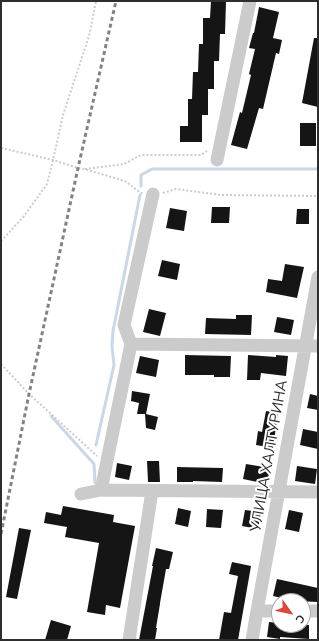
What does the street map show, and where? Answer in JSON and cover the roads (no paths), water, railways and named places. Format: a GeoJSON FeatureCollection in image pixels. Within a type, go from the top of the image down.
{"type":"FeatureCollection","features":[{"type":"Feature","properties":{"kind":"street"},"geometry":{"type":"LineString","coordinates":[[218,160],[250,1]]}},
{"type":"Feature","properties":{"kind":"street"},"geometry":{"type":"LineString","coordinates":[[101,490],[131,344],[124,325],[153,194]]}},
{"type":"Feature","properties":{"kind":"street","name":"УЛИЦА ХАЛТУРИНА"},"geometry":{"type":"LineString","coordinates":[[252,640],[279,492],[311,346],[318,277]]}},
{"type":"Feature","properties":{"kind":"street"},"geometry":{"type":"LineString","coordinates":[[131,344],[311,346]]}},
{"type":"Feature","properties":{"kind":"street"},"geometry":{"type":"LineString","coordinates":[[81,494],[101,490],[318,492]]}},
{"type":"Feature","properties":{"kind":"street"},"geometry":{"type":"LineString","coordinates":[[128,640],[152,491]]}},
{"type":"Feature","properties":{"kind":"street"},"geometry":{"type":"LineString","coordinates":[[257,611],[271,611]]}},
{"type":"Feature","properties":{"kind":"waterway"},"geometry":{"type":"LineString","coordinates":[[141,186],[141,175],[152,169],[318,169]]}},
{"type":"Feature","properties":{"kind":"waterway"},"geometry":{"type":"LineString","coordinates":[[96,445],[114,365],[112,346],[113,331],[140,195]]}},
{"type":"Feature","properties":{"kind":"waterway"},"geometry":{"type":"LineString","coordinates":[[51,416],[94,464],[95,483]]}},
{"type":"Feature","properties":{"kind":"railway"},"geometry":{"type":"LineString","coordinates":[[1,534],[29,394],[116,1]]}}]}
